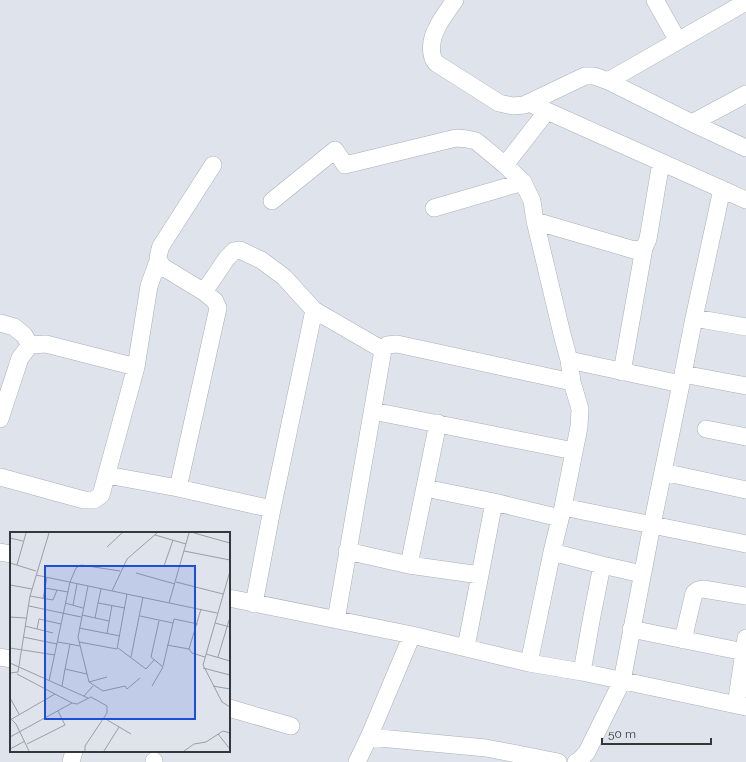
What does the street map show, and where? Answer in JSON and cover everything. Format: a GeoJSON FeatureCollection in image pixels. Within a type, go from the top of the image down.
{"type":"FeatureCollection","features":[{"type":"Feature","properties":{"kind":"street"},"geometry":{"type":"LineString","coordinates":[[655,0],[678,41]]}},
{"type":"Feature","properties":{"kind":"street"},"geometry":{"type":"LineString","coordinates":[[449,2],[435,30],[431,46],[432,59],[499,103],[513,106],[524,105],[585,76],[594,76],[608,81],[746,148]]}},
{"type":"Feature","properties":{"kind":"street"},"geometry":{"type":"LineString","coordinates":[[608,81],[746,2]]}},
{"type":"Feature","properties":{"kind":"street"},"geometry":{"type":"LineString","coordinates":[[692,123],[746,94]]}},
{"type":"Feature","properties":{"kind":"street"},"geometry":{"type":"LineString","coordinates":[[529,103],[746,200]]}},
{"type":"Feature","properties":{"kind":"street"},"geometry":{"type":"LineString","coordinates":[[505,166],[548,111]]}},
{"type":"Feature","properties":{"kind":"street"},"geometry":{"type":"LineString","coordinates":[[272,201],[336,150],[345,165],[456,138],[476,141],[523,182],[532,201],[535,220],[569,360],[572,382],[580,409],[579,427],[562,512],[529,662]]}},
{"type":"Feature","properties":{"kind":"street"},"geometry":{"type":"LineString","coordinates":[[622,372],[644,248],[648,239],[661,162]]}},
{"type":"Feature","properties":{"kind":"street"},"geometry":{"type":"LineString","coordinates":[[0,477],[84,500],[94,500],[101,495],[136,367],[149,286],[161,246],[212,165]]}},
{"type":"Feature","properties":{"kind":"street"},"geometry":{"type":"LineString","coordinates":[[434,208],[523,182]]}},
{"type":"Feature","properties":{"kind":"street"},"geometry":{"type":"LineString","coordinates":[[576,762],[579,762],[587,752],[622,681],[631,629],[694,318],[722,190]]}},
{"type":"Feature","properties":{"kind":"street"},"geometry":{"type":"LineString","coordinates":[[535,220],[634,250],[644,248]]}},
{"type":"Feature","properties":{"kind":"street"},"geometry":{"type":"LineString","coordinates":[[204,292],[227,258],[234,251],[240,250],[261,260],[284,277],[314,310],[383,350]]}},
{"type":"Feature","properties":{"kind":"street"},"geometry":{"type":"LineString","coordinates":[[158,260],[163,267],[204,292],[215,301],[218,308],[178,488]]}},
{"type":"Feature","properties":{"kind":"street"},"geometry":{"type":"LineString","coordinates":[[254,604],[272,509],[314,310]]}},
{"type":"Feature","properties":{"kind":"street"},"geometry":{"type":"LineString","coordinates":[[694,318],[746,327]]}},
{"type":"Feature","properties":{"kind":"street"},"geometry":{"type":"LineString","coordinates":[[0,323],[14,327],[24,335],[30,345]]}},
{"type":"Feature","properties":{"kind":"street"},"geometry":{"type":"LineString","coordinates":[[0,419],[20,358],[30,345],[46,344],[136,367]]}},
{"type":"Feature","properties":{"kind":"street"},"geometry":{"type":"LineString","coordinates":[[336,620],[383,350],[387,345],[398,344],[572,382]]}},
{"type":"Feature","properties":{"kind":"street"},"geometry":{"type":"LineString","coordinates":[[569,360],[622,372],[746,386]]}},
{"type":"Feature","properties":{"kind":"street"},"geometry":{"type":"LineString","coordinates":[[373,411],[574,451]]}},
{"type":"Feature","properties":{"kind":"street"},"geometry":{"type":"LineString","coordinates":[[410,565],[438,423]]}},
{"type":"Feature","properties":{"kind":"street"},"geometry":{"type":"LineString","coordinates":[[706,429],[746,437]]}},
{"type":"Feature","properties":{"kind":"street"},"geometry":{"type":"LineString","coordinates":[[663,472],[746,490]]}},
{"type":"Feature","properties":{"kind":"street"},"geometry":{"type":"LineString","coordinates":[[107,475],[178,488],[272,509]]}},
{"type":"Feature","properties":{"kind":"street"},"geometry":{"type":"LineString","coordinates":[[425,488],[494,502],[652,525],[746,544]]}},
{"type":"Feature","properties":{"kind":"street"},"geometry":{"type":"LineString","coordinates":[[466,647],[494,502]]}},
{"type":"Feature","properties":{"kind":"street"},"geometry":{"type":"LineString","coordinates":[[347,551],[410,565],[480,575]]}},
{"type":"Feature","properties":{"kind":"street"},"geometry":{"type":"LineString","coordinates":[[0,552],[10,554]]}},
{"type":"Feature","properties":{"kind":"street"},"geometry":{"type":"LineString","coordinates":[[552,552],[642,574]]}},
{"type":"Feature","properties":{"kind":"street"},"geometry":{"type":"LineString","coordinates":[[582,672],[590,621],[602,565]]}},
{"type":"Feature","properties":{"kind":"street"},"geometry":{"type":"LineString","coordinates":[[683,640],[694,593],[698,590],[703,589],[746,596]]}},
{"type":"Feature","properties":{"kind":"street"},"geometry":{"type":"LineString","coordinates":[[230,598],[412,635],[529,662],[741,706],[745,645],[683,640],[631,629]]}},
{"type":"Feature","properties":{"kind":"street"},"geometry":{"type":"LineString","coordinates":[[357,762],[412,635]]}},
{"type":"Feature","properties":{"kind":"street"},"geometry":{"type":"LineString","coordinates":[[0,657],[10,659]]}},
{"type":"Feature","properties":{"kind":"street"},"geometry":{"type":"LineString","coordinates":[[230,708],[291,726]]}},
{"type":"Feature","properties":{"kind":"street"},"geometry":{"type":"LineString","coordinates":[[369,737],[486,748],[558,762]]}},
{"type":"Feature","properties":{"kind":"street"},"geometry":{"type":"LineString","coordinates":[[71,762],[74,752]]}}]}
